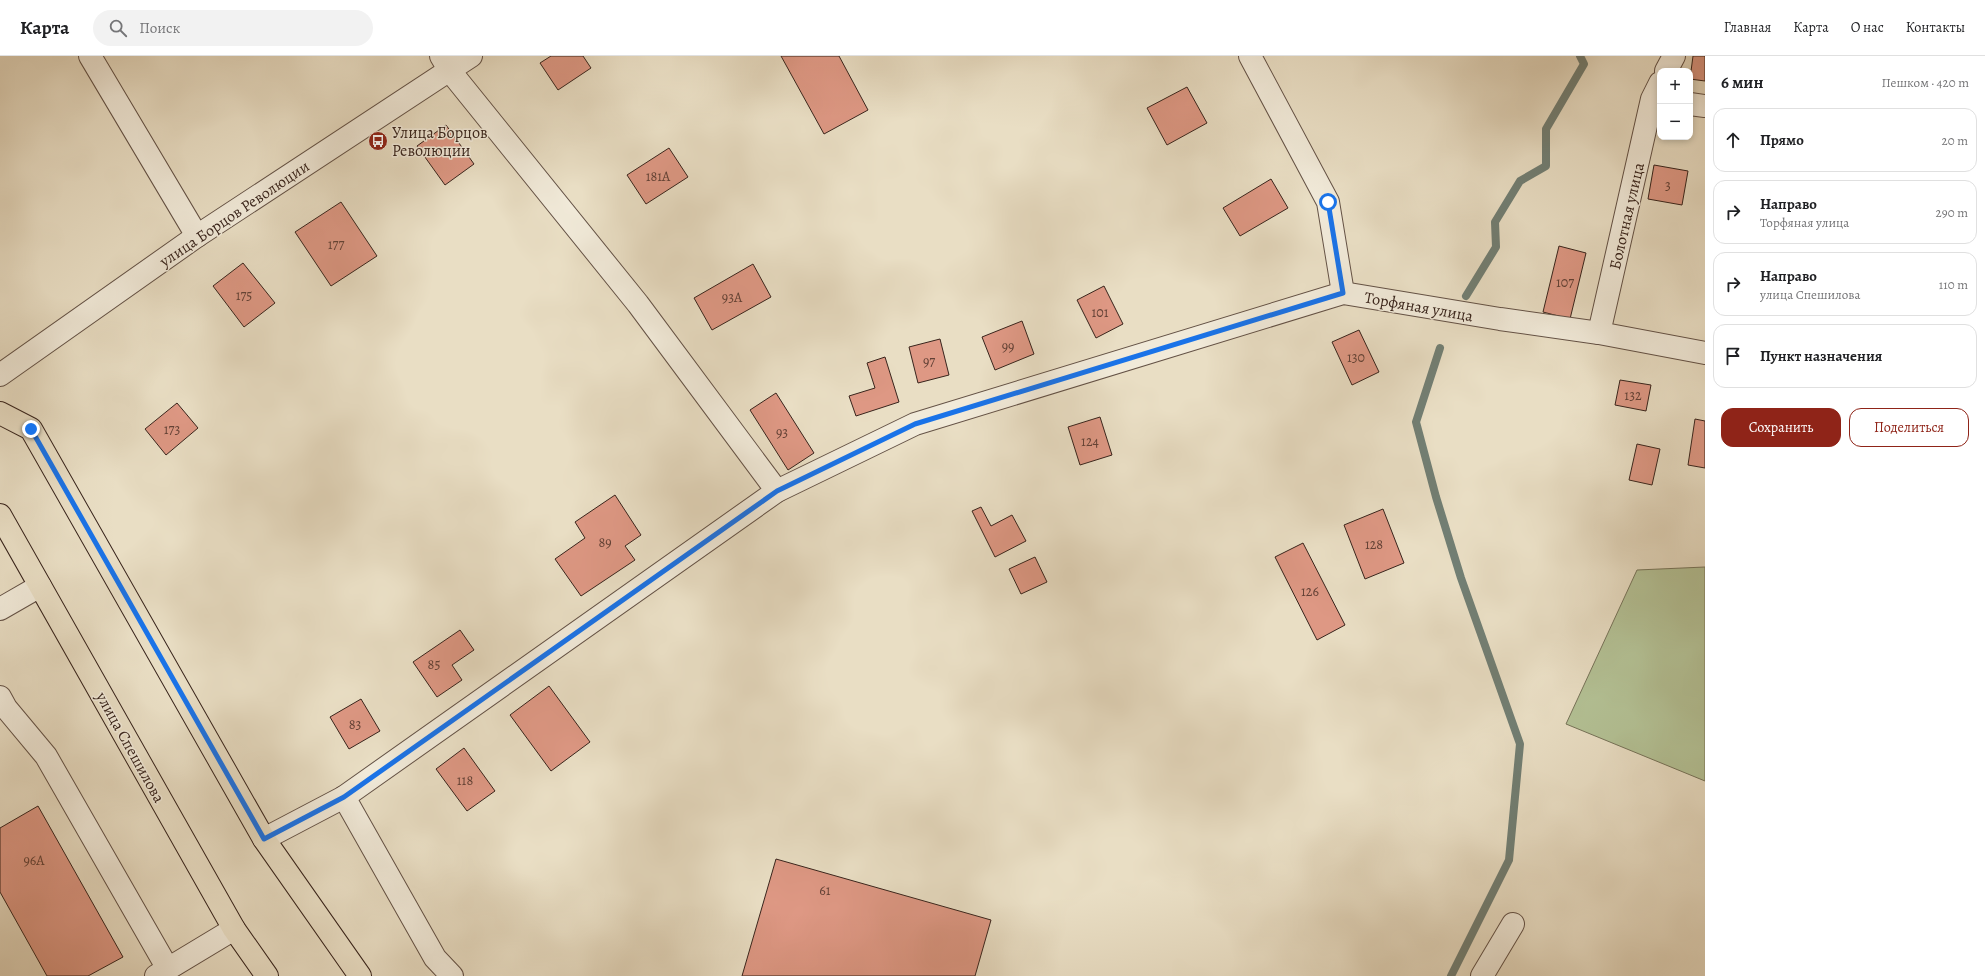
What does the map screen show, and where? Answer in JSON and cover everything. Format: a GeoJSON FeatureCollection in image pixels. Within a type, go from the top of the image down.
{"type":"FeatureCollection","features":[{"type":"Feature","properties":{"kind":"main road"},"geometry":{"type":"LineString","coordinates":[[0,413],[31,429],[264,839],[360,976]]}},
{"type":"Feature","properties":{"kind":"main road","name":"улица Спешилова"},"geometry":{"type":"LineString","coordinates":[[0,515],[234,929],[267,976]]}},
{"type":"Feature","properties":{"kind":"street"},"geometry":{"type":"LineString","coordinates":[[90,56],[197,236]]}},
{"type":"Feature","properties":{"kind":"street","name":"улица Борцов Революции"},"geometry":{"type":"LineString","coordinates":[[0,375],[445,63],[471,56]]}},
{"type":"Feature","properties":{"kind":"street"},"geometry":{"type":"LineString","coordinates":[[1250,56],[1328,202],[1343,293]]}},
{"type":"Feature","properties":{"kind":"street"},"geometry":{"type":"LineString","coordinates":[[1668,68],[1674,56]]}},
{"type":"Feature","properties":{"kind":"street"},"geometry":{"type":"LineString","coordinates":[[445,63],[638,304],[777,491]]}},
{"type":"Feature","properties":{"kind":"street","name":"Болотная улица"},"geometry":{"type":"LineString","coordinates":[[1599,333],[1657,94]]}},
{"type":"Feature","properties":{"kind":"street"},"geometry":{"type":"LineString","coordinates":[[1693,104],[1705,106]]}},
{"type":"Feature","properties":{"kind":"street","name":"Торфяная улица"},"geometry":{"type":"LineString","coordinates":[[264,839],[344,797],[777,491],[915,424],[1343,293],[1500,319],[1599,333],[1705,353]]}},
{"type":"Feature","properties":{"kind":"street"},"geometry":{"type":"LineString","coordinates":[[0,609],[40,586]]}},
{"type":"Feature","properties":{"kind":"street"},"geometry":{"type":"LineString","coordinates":[[0,697],[6,708],[46,756],[162,973],[234,929]]}},
{"type":"Feature","properties":{"kind":"street"},"geometry":{"type":"LineString","coordinates":[[344,797],[435,958],[452,976]]}},
{"type":"Feature","properties":{"kind":"street"},"geometry":{"type":"LineString","coordinates":[[1482,976],[1513,924]]}},
{"type":"Feature","properties":{"kind":"green space"},"geometry":{"type":"Polygon","coordinates":[[[1705,567],[1705,781],[1566,724],[1637,570],[1705,567]]]}},
{"type":"Feature","properties":{"kind":"building"},"geometry":{"type":"Polygon","coordinates":[[[551,56],[583,56],[591,68],[558,90],[540,63],[551,56]]]}},
{"type":"Feature","properties":{"kind":"building"},"geometry":{"type":"Polygon","coordinates":[[[781,56],[839,56],[868,110],[824,134],[781,56]]]}},
{"type":"Feature","properties":{"kind":"building"},"geometry":{"type":"Polygon","coordinates":[[[1693,56],[1705,56],[1705,81],[1693,79],[1693,68],[1691,68],[1693,56]]]}},
{"type":"Feature","properties":{"kind":"building"},"geometry":{"type":"Polygon","coordinates":[[[1187,87],[1207,123],[1167,145],[1147,108],[1187,87]]]}},
{"type":"Feature","properties":{"kind":"building"},"geometry":{"type":"Polygon","coordinates":[[[446,125],[474,164],[445,185],[417,146],[446,125]]]}},
{"type":"Feature","properties":{"kind":"building"},"geometry":{"type":"Polygon","coordinates":[[[669,148],[688,177],[646,204],[627,175],[669,148]]]}},
{"type":"Feature","properties":{"kind":"building"},"geometry":{"type":"Polygon","coordinates":[[[1654,165],[1688,171],[1682,205],[1648,199],[1654,165]]]}},
{"type":"Feature","properties":{"kind":"building"},"geometry":{"type":"Polygon","coordinates":[[[1271,179],[1288,208],[1240,236],[1223,208],[1271,179]]]}},
{"type":"Feature","properties":{"kind":"building"},"geometry":{"type":"Polygon","coordinates":[[[341,202],[377,256],[331,286],[295,232],[341,202]]]}},
{"type":"Feature","properties":{"kind":"building"},"geometry":{"type":"Polygon","coordinates":[[[1559,246],[1586,253],[1570,319],[1543,312],[1559,246]]]}},
{"type":"Feature","properties":{"kind":"building"},"geometry":{"type":"Polygon","coordinates":[[[243,263],[275,303],[244,327],[213,286],[243,263]]]}},
{"type":"Feature","properties":{"kind":"building"},"geometry":{"type":"Polygon","coordinates":[[[753,264],[771,297],[712,330],[694,298],[753,264]]]}},
{"type":"Feature","properties":{"kind":"building"},"geometry":{"type":"Polygon","coordinates":[[[1104,286],[1123,324],[1096,338],[1077,300],[1104,286]]]}},
{"type":"Feature","properties":{"kind":"building"},"geometry":{"type":"Polygon","coordinates":[[[1022,321],[1034,354],[995,370],[982,337],[1022,321]]]}},
{"type":"Feature","properties":{"kind":"building"},"geometry":{"type":"Polygon","coordinates":[[[1359,330],[1379,372],[1352,385],[1332,342],[1359,330]]]}},
{"type":"Feature","properties":{"kind":"building"},"geometry":{"type":"Polygon","coordinates":[[[940,339],[949,375],[918,383],[909,347],[940,339]]]}},
{"type":"Feature","properties":{"kind":"building"},"geometry":{"type":"Polygon","coordinates":[[[885,357],[899,402],[856,416],[849,396],[875,388],[867,363],[885,357]]]}},
{"type":"Feature","properties":{"kind":"building"},"geometry":{"type":"Polygon","coordinates":[[[1620,380],[1651,385],[1646,411],[1615,405],[1620,380]]]}},
{"type":"Feature","properties":{"kind":"building"},"geometry":{"type":"Polygon","coordinates":[[[776,393],[814,453],[788,470],[750,410],[776,393]]]}},
{"type":"Feature","properties":{"kind":"building"},"geometry":{"type":"Polygon","coordinates":[[[177,403],[198,428],[166,455],[145,429],[177,403]]]}},
{"type":"Feature","properties":{"kind":"building"},"geometry":{"type":"Polygon","coordinates":[[[1100,417],[1112,455],[1080,465],[1068,427],[1100,417]]]}},
{"type":"Feature","properties":{"kind":"building"},"geometry":{"type":"Polygon","coordinates":[[[1695,419],[1705,421],[1705,468],[1688,465],[1695,419]]]}},
{"type":"Feature","properties":{"kind":"building"},"geometry":{"type":"Polygon","coordinates":[[[1637,444],[1660,449],[1652,485],[1629,480],[1637,444]]]}},
{"type":"Feature","properties":{"kind":"building"},"geometry":{"type":"Polygon","coordinates":[[[615,495],[641,535],[625,546],[635,560],[581,596],[555,559],[585,538],[575,522],[615,495]]]}},
{"type":"Feature","properties":{"kind":"building"},"geometry":{"type":"Polygon","coordinates":[[[981,507],[991,526],[1012,515],[1026,541],[995,557],[972,511],[981,507]]]}},
{"type":"Feature","properties":{"kind":"building"},"geometry":{"type":"Polygon","coordinates":[[[1383,509],[1404,563],[1365,579],[1344,525],[1383,509]]]}},
{"type":"Feature","properties":{"kind":"building"},"geometry":{"type":"Polygon","coordinates":[[[1303,543],[1345,625],[1317,640],[1275,557],[1303,543]]]}},
{"type":"Feature","properties":{"kind":"building"},"geometry":{"type":"Polygon","coordinates":[[[1035,557],[1047,582],[1021,594],[1009,569],[1035,557]]]}},
{"type":"Feature","properties":{"kind":"building"},"geometry":{"type":"Polygon","coordinates":[[[460,630],[474,650],[452,665],[462,680],[437,697],[413,662],[460,630]]]}},
{"type":"Feature","properties":{"kind":"building"},"geometry":{"type":"Polygon","coordinates":[[[549,686],[590,742],[551,771],[510,715],[549,686]]]}},
{"type":"Feature","properties":{"kind":"building"},"geometry":{"type":"Polygon","coordinates":[[[361,699],[380,731],[349,749],[330,717],[361,699]]]}},
{"type":"Feature","properties":{"kind":"building"},"geometry":{"type":"Polygon","coordinates":[[[464,748],[495,791],[467,811],[436,769],[464,748]]]}},
{"type":"Feature","properties":{"kind":"building"},"geometry":{"type":"Polygon","coordinates":[[[38,806],[123,957],[88,976],[47,976],[0,892],[0,828],[38,806]]]}},
{"type":"Feature","properties":{"kind":"building"},"geometry":{"type":"Polygon","coordinates":[[[776,859],[991,920],[975,976],[742,976],[776,859]]]}},
{"type":"Feature","properties":{"kind":"waterway"},"geometry":{"type":"LineString","coordinates":[[1466,296],[1496,247],[1495,222],[1520,181],[1546,166],[1546,129],[1584,64],[1580,56]]}},
{"type":"Feature","properties":{"kind":"waterway"},"geometry":{"type":"LineString","coordinates":[[1440,348],[1416,422],[1436,497],[1461,578],[1520,744],[1509,860],[1451,976]]}},
{"type":"Feature","properties":{"kind":"place","name":"Улица Борцов Революции"},"geometry":{"type":"Point","coordinates":[378,141]}},
{"type":"Feature","properties":{"kind":"route"},"geometry":{"type":"LineString","coordinates":[[31,429],[264,839],[344,797],[777,491],[915,424],[1343,293],[1328,202]]}}]}
